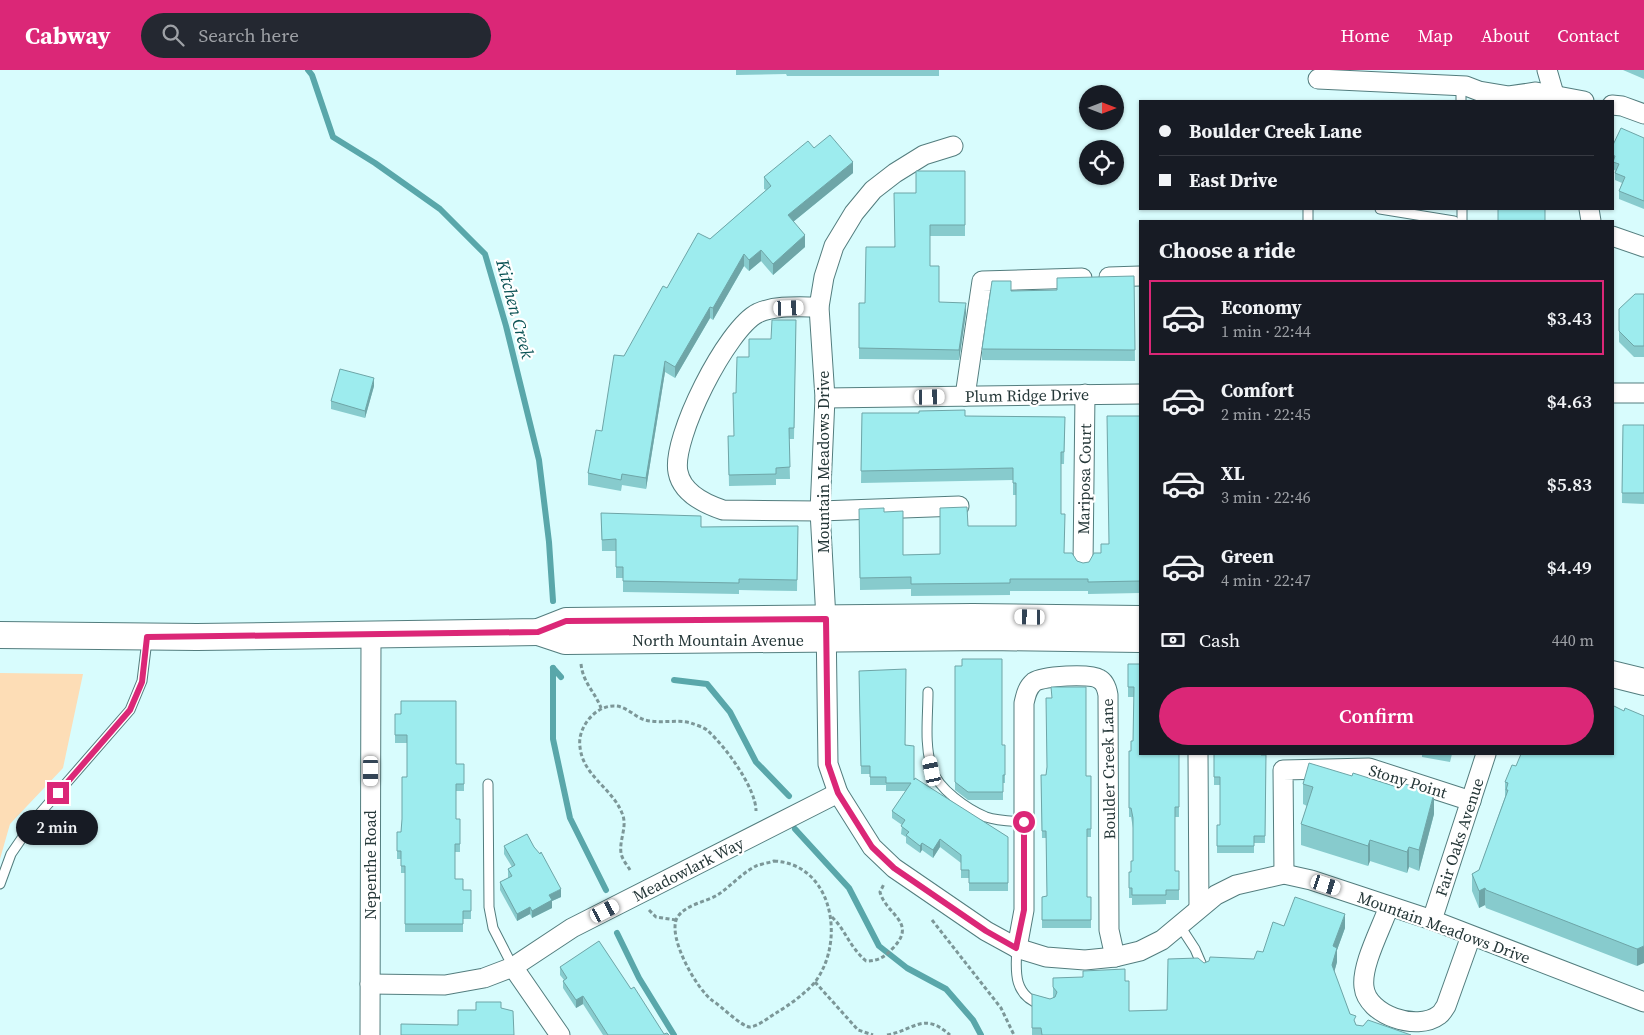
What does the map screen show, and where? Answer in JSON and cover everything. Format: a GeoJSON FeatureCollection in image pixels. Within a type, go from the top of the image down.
{"type":"FeatureCollection","features":[{"type":"Feature","properties":{"kind":"street"},"geometry":{"type":"LineString","coordinates":[[1547,70],[1555,98]]}},
{"type":"Feature","properties":{"kind":"street"},"geometry":{"type":"LineString","coordinates":[[1318,79],[1461,94],[1509,96],[1536,92],[1555,98],[1574,100]]}},
{"type":"Feature","properties":{"kind":"street"},"geometry":{"type":"LineString","coordinates":[[1614,104],[1644,114]]}},
{"type":"Feature","properties":{"kind":"street","name":"Mountain Meadows Drive"},"geometry":{"type":"LineString","coordinates":[[953,146],[924,155],[895,173],[866,198],[854,213],[834,246],[824,277],[818,307],[825,398],[820,510],[826,629],[828,764],[838,793],[872,847],[894,868],[986,931],[1016,948],[1046,958],[1085,960],[1115,957],[1140,951],[1162,940],[1199,908],[1236,885],[1284,874],[1311,880],[1432,920],[1644,1002]]}},
{"type":"Feature","properties":{"kind":"street"},"geometry":{"type":"LineString","coordinates":[[1614,237],[1644,247]]}},
{"type":"Feature","properties":{"kind":"street"},"geometry":{"type":"LineString","coordinates":[[966,396],[982,281],[1139,276]]}},
{"type":"Feature","properties":{"kind":"street"},"geometry":{"type":"LineString","coordinates":[[818,307],[775,308],[757,313],[733,336],[693,408],[683,433],[678,452],[677,472],[682,483],[690,492],[708,505],[723,510],[820,510],[959,506]]}},
{"type":"Feature","properties":{"kind":"street"},"geometry":{"type":"LineString","coordinates":[[1614,394],[1644,393]]}},
{"type":"Feature","properties":{"kind":"street","name":"Mariposa Court"},"geometry":{"type":"LineString","coordinates":[[1083,564],[1085,394]]}},
{"type":"Feature","properties":{"kind":"street","name":"Plum Ridge Drive"},"geometry":{"type":"LineString","coordinates":[[825,398],[1139,394]]}},
{"type":"Feature","properties":{"kind":"street","name":"North Mountain Avenue"},"geometry":{"type":"LineString","coordinates":[[826,629],[973,617],[1139,619]]}},
{"type":"Feature","properties":{"kind":"street","name":"North Mountain Avenue"},"geometry":{"type":"LineString","coordinates":[[0,635],[41,634],[147,637],[538,632],[566,621],[1139,639]]}},
{"type":"Feature","properties":{"kind":"street","name":"Nepenthe Road"},"geometry":{"type":"LineString","coordinates":[[370,1035],[371,635]]}},
{"type":"Feature","properties":{"kind":"street"},"geometry":{"type":"LineString","coordinates":[[1614,674],[1644,682]]}},
{"type":"Feature","properties":{"kind":"street","name":"Boulder Creek Lane"},"geometry":{"type":"LineString","coordinates":[[1016,948],[1024,910],[1024,703],[1027,690],[1035,682],[1048,677],[1090,676],[1099,678],[1105,685],[1108,695],[1109,930],[1115,957]]}},
{"type":"Feature","properties":{"kind":"street"},"geometry":{"type":"LineString","coordinates":[[1198,755],[1199,908]]}},
{"type":"Feature","properties":{"kind":"street","name":"Fair Oaks Avenue"},"geometry":{"type":"LineString","coordinates":[[1432,920],[1486,755]]}},
{"type":"Feature","properties":{"kind":"street","name":"Stony Point"},"geometry":{"type":"LineString","coordinates":[[1284,874],[1283,762],[1369,768],[1471,801]]}},
{"type":"Feature","properties":{"kind":"street","name":"Meadowlark Way"},"geometry":{"type":"LineString","coordinates":[[370,984],[445,985],[484,978],[513,967],[572,928],[838,793]]}},
{"type":"Feature","properties":{"kind":"street"},"geometry":{"type":"LineString","coordinates":[[1390,906],[1364,973],[1364,986],[1367,998],[1376,1016],[1412,1022],[1438,1016],[1446,1006],[1471,936]]}},
{"type":"Feature","properties":{"kind":"street"},"geometry":{"type":"LineString","coordinates":[[513,967],[560,1035]]}},
{"type":"Feature","properties":{"kind":"lane"},"geometry":{"type":"LineString","coordinates":[[1386,210],[1448,220]]}},
{"type":"Feature","properties":{"kind":"lane"},"geometry":{"type":"LineString","coordinates":[[0,884],[11,854],[35,819],[130,710],[142,682],[147,637]]}},
{"type":"Feature","properties":{"kind":"lane"},"geometry":{"type":"LineString","coordinates":[[928,692],[928,752],[932,771],[943,787],[972,810],[986,817],[1024,822]]}},
{"type":"Feature","properties":{"kind":"lane"},"geometry":{"type":"LineString","coordinates":[[488,784],[489,907],[495,935],[513,967]]}},
{"type":"Feature","properties":{"kind":"lane"},"geometry":{"type":"LineString","coordinates":[[1180,926],[1195,949],[1204,970]]}},
{"type":"Feature","properties":{"kind":"lane"},"geometry":{"type":"LineString","coordinates":[[1016,948],[1015,966],[1018,986],[1031,1001],[1051,1007]]}},
{"type":"Feature","properties":{"kind":"path"},"geometry":{"type":"LineString","coordinates":[[581,658],[585,682],[598,699],[602,708]]}},
{"type":"Feature","properties":{"kind":"path"},"geometry":{"type":"LineString","coordinates":[[630,870],[621,854],[625,825],[623,814],[617,801],[595,781],[580,748],[581,731],[589,719],[602,708],[616,706],[645,720],[689,723],[707,729],[725,750],[744,778],[756,802],[756,810]]}},
{"type":"Feature","properties":{"kind":"path"},"geometry":{"type":"LineString","coordinates":[[774,861],[788,862],[802,868],[815,880],[826,898],[831,917],[826,962],[815,982],[789,1005],[759,1024],[749,1027],[742,1024],[704,995],[694,980],[677,941],[676,920],[682,912],[719,894],[757,866],[774,861]]}},
{"type":"Feature","properties":{"kind":"path"},"geometry":{"type":"LineString","coordinates":[[831,917],[839,924],[853,949],[866,961],[876,961],[886,955],[898,942],[903,931],[899,920],[882,900],[880,892],[885,882]]}},
{"type":"Feature","properties":{"kind":"path"},"geometry":{"type":"LineString","coordinates":[[645,907],[656,917],[676,920]]}},
{"type":"Feature","properties":{"kind":"path"},"geometry":{"type":"LineString","coordinates":[[932,914],[932,919],[936,926],[1001,1008],[1014,1035]]}},
{"type":"Feature","properties":{"kind":"path"},"geometry":{"type":"LineString","coordinates":[[815,982],[858,1030],[867,1035],[872,1035]]}},
{"type":"Feature","properties":{"kind":"path"},"geometry":{"type":"LineString","coordinates":[[887,1035],[897,1034],[918,1022],[935,1024],[950,1035]]}},
{"type":"Feature","properties":{"kind":"shaded area"},"geometry":{"type":"Polygon","coordinates":[[[0,673],[83,674],[63,768],[10,824],[0,859],[0,673]]]}},
{"type":"Feature","properties":{"kind":"building"},"geometry":{"type":"Polygon","coordinates":[[[1621,128],[1644,138],[1644,201],[1619,191],[1625,177],[1615,173],[1619,164],[1614,162],[1614,143],[1621,128]]]}},
{"type":"Feature","properties":{"kind":"building"},"geometry":{"type":"Polygon","coordinates":[[[830,135],[853,162],[788,215],[805,235],[773,264],[761,250],[749,260],[744,254],[713,308],[710,307],[675,367],[665,361],[646,478],[622,474],[621,480],[588,473],[596,430],[602,431],[614,355],[624,356],[663,286],[667,288],[698,233],[710,239],[771,186],[764,177],[808,141],[814,148],[830,135]]]}},
{"type":"Feature","properties":{"kind":"building"},"geometry":{"type":"Polygon","coordinates":[[[916,171],[965,171],[965,225],[930,225],[930,266],[939,266],[939,302],[966,303],[959,350],[859,348],[859,303],[865,303],[866,247],[895,247],[894,193],[916,193],[916,171]]]}},
{"type":"Feature","properties":{"kind":"building"},"geometry":{"type":"Polygon","coordinates":[[[1498,210],[1545,210],[1545,220],[1498,220],[1498,210]]]}},
{"type":"Feature","properties":{"kind":"building"},"geometry":{"type":"Polygon","coordinates":[[[1134,276],[1135,350],[982,349],[992,281],[1011,281],[1011,291],[1057,290],[1057,278],[1134,276]]]}},
{"type":"Feature","properties":{"kind":"building"},"geometry":{"type":"Polygon","coordinates":[[[1635,294],[1644,294],[1644,346],[1634,346],[1619,331],[1619,309],[1635,294]]]}},
{"type":"Feature","properties":{"kind":"building"},"geometry":{"type":"Polygon","coordinates":[[[772,320],[796,320],[794,428],[789,428],[790,467],[776,468],[776,474],[729,475],[728,436],[734,436],[733,393],[736,393],[737,357],[749,357],[749,339],[771,339],[772,320]]]}},
{"type":"Feature","properties":{"kind":"building"},"geometry":{"type":"Polygon","coordinates":[[[340,369],[374,378],[365,411],[331,401],[340,369]]]}},
{"type":"Feature","properties":{"kind":"building"},"geometry":{"type":"Polygon","coordinates":[[[965,410],[965,416],[1065,417],[1064,452],[1061,452],[1061,514],[1065,514],[1064,553],[1072,553],[1077,561],[1083,563],[1089,562],[1094,553],[1101,553],[1101,544],[1109,544],[1107,416],[1139,416],[1139,581],[1088,582],[1088,579],[1010,579],[1010,583],[911,584],[911,577],[860,578],[859,509],[884,508],[884,512],[903,511],[903,555],[940,554],[940,508],[967,507],[968,526],[1016,526],[1016,483],[1013,483],[1013,468],[861,471],[862,413],[919,413],[919,411],[965,410]]]}},
{"type":"Feature","properties":{"kind":"building"},"geometry":{"type":"Polygon","coordinates":[[[1623,425],[1644,425],[1644,493],[1622,493],[1623,425]]]}},
{"type":"Feature","properties":{"kind":"building"},"geometry":{"type":"Polygon","coordinates":[[[601,513],[701,516],[701,527],[798,526],[797,580],[739,579],[739,583],[623,581],[623,567],[616,567],[616,539],[602,540],[601,513]]]}},
{"type":"Feature","properties":{"kind":"building"},"geometry":{"type":"Polygon","coordinates":[[[962,659],[1002,659],[1002,745],[1005,745],[1003,792],[968,792],[955,782],[955,666],[962,666],[962,659]]]}},
{"type":"Feature","properties":{"kind":"building"},"geometry":{"type":"Polygon","coordinates":[[[1128,664],[1139,664],[1139,755],[1179,755],[1179,807],[1175,807],[1175,871],[1179,871],[1179,890],[1166,890],[1166,895],[1132,895],[1132,888],[1129,888],[1129,872],[1131,872],[1131,861],[1133,861],[1133,818],[1131,808],[1129,808],[1129,751],[1131,751],[1131,741],[1133,741],[1134,687],[1128,687],[1128,664]]]}},
{"type":"Feature","properties":{"kind":"building"},"geometry":{"type":"Polygon","coordinates":[[[906,669],[905,745],[914,746],[914,780],[915,778],[1008,837],[1008,883],[969,883],[969,870],[961,870],[961,855],[940,839],[933,850],[922,843],[920,846],[906,835],[909,832],[901,826],[905,820],[892,811],[911,783],[886,783],[886,777],[870,777],[870,766],[861,766],[859,671],[906,669]]]}},
{"type":"Feature","properties":{"kind":"building"},"geometry":{"type":"Polygon","coordinates":[[[1051,687],[1086,687],[1086,776],[1091,776],[1091,829],[1087,829],[1087,897],[1091,897],[1091,920],[1042,920],[1042,897],[1047,896],[1046,831],[1042,831],[1041,775],[1046,775],[1047,767],[1046,698],[1052,698],[1051,687]]]}},
{"type":"Feature","properties":{"kind":"building"},"geometry":{"type":"Polygon","coordinates":[[[401,701],[456,701],[456,764],[464,764],[464,784],[456,784],[456,819],[460,819],[460,844],[455,844],[455,879],[463,879],[463,890],[471,890],[471,911],[463,911],[463,924],[405,924],[405,866],[401,866],[401,851],[397,851],[397,832],[401,832],[402,819],[402,777],[407,777],[407,735],[395,735],[395,714],[401,714],[401,701]]]}},
{"type":"Feature","properties":{"kind":"building"},"geometry":{"type":"Polygon","coordinates":[[[1614,706],[1624,711],[1625,708],[1644,716],[1644,946],[1637,949],[1485,888],[1479,891],[1472,874],[1479,870],[1508,790],[1506,790],[1508,783],[1505,782],[1512,765],[1516,766],[1521,755],[1614,755],[1614,706]]]}},
{"type":"Feature","properties":{"kind":"building"},"geometry":{"type":"Polygon","coordinates":[[[1214,755],[1266,755],[1265,836],[1254,836],[1254,846],[1217,846],[1217,825],[1220,825],[1220,777],[1214,777],[1214,755]]]}},
{"type":"Feature","properties":{"kind":"building"},"geometry":{"type":"Polygon","coordinates":[[[1309,763],[1352,776],[1353,773],[1400,788],[1402,783],[1434,793],[1419,850],[1409,847],[1407,852],[1370,840],[1368,846],[1301,824],[1313,787],[1303,784],[1309,763]]]}},
{"type":"Feature","properties":{"kind":"building"},"geometry":{"type":"Polygon","coordinates":[[[527,834],[534,847],[540,854],[541,852],[561,889],[549,895],[552,900],[532,911],[530,907],[517,914],[500,882],[512,876],[508,869],[515,865],[504,846],[527,834]]]}},
{"type":"Feature","properties":{"kind":"building"},"geometry":{"type":"Polygon","coordinates":[[[1295,897],[1345,914],[1333,946],[1337,948],[1332,965],[1350,1014],[1356,1016],[1354,1020],[1356,1025],[1363,1026],[1368,1020],[1411,1035],[1042,1035],[1041,1028],[1032,1028],[1032,994],[1050,999],[1055,997],[1057,992],[1053,987],[1053,978],[1083,977],[1083,971],[1125,969],[1125,981],[1129,981],[1129,1011],[1167,1010],[1168,959],[1198,958],[1204,963],[1209,961],[1210,957],[1254,959],[1257,951],[1263,952],[1273,922],[1284,926],[1295,897]]]}},
{"type":"Feature","properties":{"kind":"building"},"geometry":{"type":"Polygon","coordinates":[[[599,941],[631,989],[634,987],[664,1034],[667,1033],[669,1035],[608,1035],[583,996],[576,1000],[563,981],[567,978],[560,967],[599,941]]]}},
{"type":"Feature","properties":{"kind":"building"},"geometry":{"type":"Polygon","coordinates":[[[476,1002],[501,1002],[501,1008],[513,1011],[514,1035],[401,1035],[401,1024],[458,1025],[458,1010],[476,1010],[476,1002]]]}},
{"type":"Feature","properties":{"kind":"waterway","name":"Kitchen Creek"},"geometry":{"type":"LineString","coordinates":[[308,70],[312,75],[333,137],[375,163],[440,209],[485,254],[506,326],[539,460],[549,542],[553,601]]}},
{"type":"Feature","properties":{"kind":"waterway","name":"Kitchen Creek"},"geometry":{"type":"LineString","coordinates":[[553,668],[553,739],[570,818],[606,890]]}},
{"type":"Feature","properties":{"kind":"waterway"},"geometry":{"type":"LineString","coordinates":[[553,668],[561,677]]}},
{"type":"Feature","properties":{"kind":"waterway"},"geometry":{"type":"LineString","coordinates":[[674,680],[707,684],[730,712],[756,762],[789,796]]}},
{"type":"Feature","properties":{"kind":"waterway"},"geometry":{"type":"LineString","coordinates":[[795,829],[849,888],[879,946],[907,968],[946,989],[973,1020],[981,1035]]}},
{"type":"Feature","properties":{"kind":"waterway","name":"Kitchen Creek"},"geometry":{"type":"LineString","coordinates":[[617,933],[639,978],[674,1035]]}},
{"type":"Feature","properties":{"kind":"route"},"geometry":{"type":"LineString","coordinates":[[58,793],[116,729],[130,710],[142,682],[147,637],[538,632],[566,621],[826,619],[828,764],[831,779],[854,822],[872,847],[894,868],[986,931],[1016,948],[1024,910],[1024,822]]}}]}
